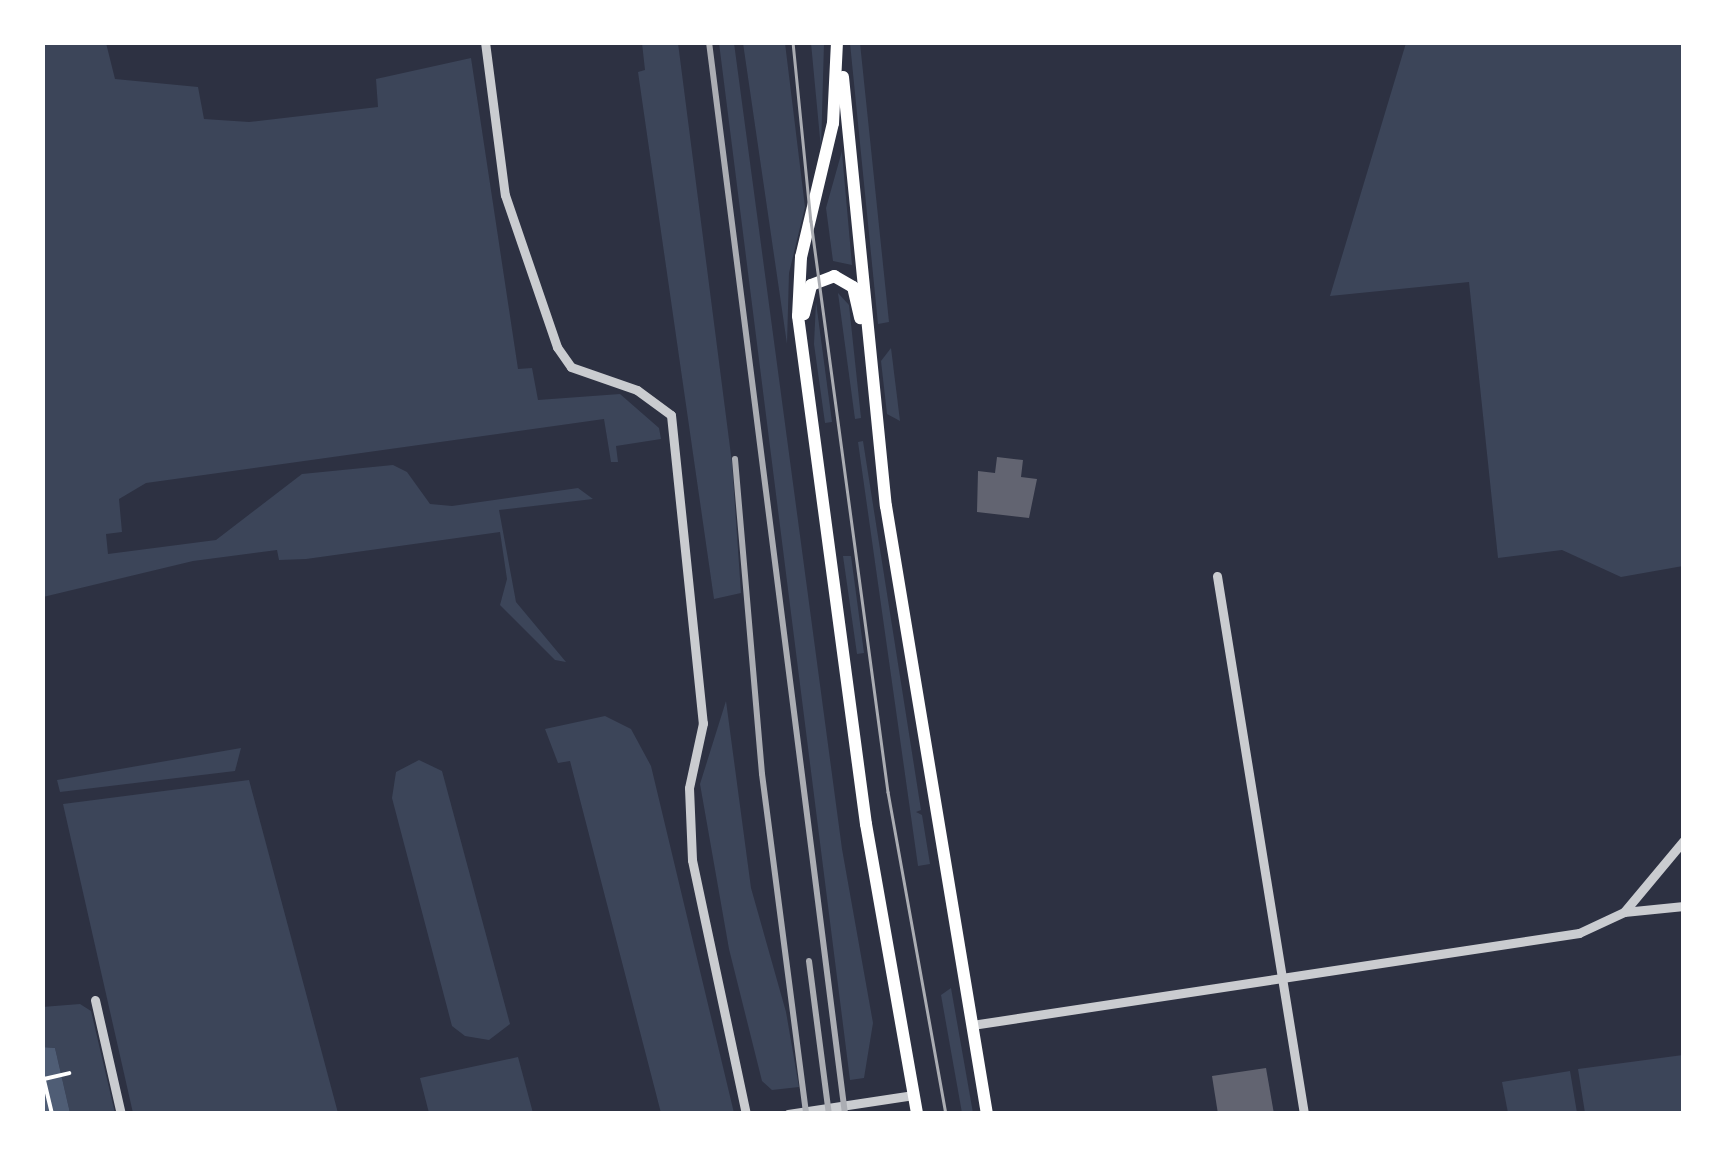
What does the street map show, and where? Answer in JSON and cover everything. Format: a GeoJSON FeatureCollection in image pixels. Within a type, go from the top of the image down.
{"type":"FeatureCollection","features":[{"type":"Feature","properties":{"kind":"main road"},"geometry":{"type":"LineString","coordinates":[[838,42],[831,139],[798,277],[802,354],[866,824],[917,1114]]}},
{"type":"Feature","properties":{"kind":"main road"},"geometry":{"type":"LineString","coordinates":[[838,42],[863,248],[868,360]]}},
{"type":"Feature","properties":{"kind":"main road"},"geometry":{"type":"LineString","coordinates":[[802,354],[807,292],[818,279],[834,276],[856,294],[906,642],[987,1114]]}},
{"type":"Feature","properties":{"kind":"street"},"geometry":{"type":"LineString","coordinates":[[485,42],[506,195],[558,346],[571,367],[637,390],[671,415],[703,723],[689,788],[692,860],[746,1114]]}},
{"type":"Feature","properties":{"kind":"street"},"geometry":{"type":"LineString","coordinates":[[1217,576],[1304,1114]]}},
{"type":"Feature","properties":{"kind":"street"},"geometry":{"type":"LineString","coordinates":[[1624,912],[1684,840]]}},
{"type":"Feature","properties":{"kind":"street"},"geometry":{"type":"LineString","coordinates":[[972,1025],[1579,933],[1624,912],[1684,906]]}},
{"type":"Feature","properties":{"kind":"street"},"geometry":{"type":"LineString","coordinates":[[95,1000],[121,1114]]}},
{"type":"Feature","properties":{"kind":"street"},"geometry":{"type":"LineString","coordinates":[[788,1114],[914,1094]]}},
{"type":"Feature","properties":{"kind":"path"},"geometry":{"type":"LineString","coordinates":[[42,1072],[52,1114]]}},
{"type":"Feature","properties":{"kind":"path"},"geometry":{"type":"LineString","coordinates":[[44,1079],[69,1073]]}},
{"type":"Feature","properties":{"kind":"shaded area"},"geometry":{"type":"Polygon","coordinates":[[[42,43],[106,43],[115,79],[198,87],[204,119],[249,122],[378,107],[376,79],[471,58],[518,369],[532,368],[538,400],[620,394],[659,428],[661,439],[616,446],[618,462],[611,462],[604,419],[146,483],[119,499],[122,532],[106,534],[108,554],[216,540],[302,474],[393,465],[407,472],[430,504],[452,506],[578,488],[593,499],[499,510],[516,602],[566,662],[555,660],[500,605],[507,579],[500,532],[306,559],[279,560],[277,550],[193,561],[43,597],[42,43]]]}},
{"type":"Feature","properties":{"kind":"shaded area"},"geometry":{"type":"Polygon","coordinates":[[[642,43],[678,43],[732,463],[741,593],[714,599],[638,72],[645,70],[642,43]]]}},
{"type":"Feature","properties":{"kind":"shaded area"},"geometry":{"type":"Polygon","coordinates":[[[719,43],[734,43],[842,849],[873,1023],[864,1078],[850,1080],[719,43]]]}},
{"type":"Feature","properties":{"kind":"shaded area"},"geometry":{"type":"Polygon","coordinates":[[[743,43],[785,43],[805,207],[789,273],[787,344],[743,43]]]}},
{"type":"Feature","properties":{"kind":"shaded area"},"geometry":{"type":"Polygon","coordinates":[[[811,43],[824,43],[821,149],[811,43]]]}},
{"type":"Feature","properties":{"kind":"shaded area"},"geometry":{"type":"Polygon","coordinates":[[[850,43],[860,43],[889,322],[878,324],[850,43]]]}},
{"type":"Feature","properties":{"kind":"shaded area"},"geometry":{"type":"Polygon","coordinates":[[[1406,43],[1683,43],[1683,566],[1621,577],[1562,550],[1498,558],[1469,282],[1330,296],[1406,43]]]}},
{"type":"Feature","properties":{"kind":"shaded area"},"geometry":{"type":"Polygon","coordinates":[[[842,151],[852,265],[833,261],[826,208],[842,151]]]}},
{"type":"Feature","properties":{"kind":"shaded area"},"geometry":{"type":"Polygon","coordinates":[[[838,293],[849,305],[861,418],[855,419],[838,293]]]}},
{"type":"Feature","properties":{"kind":"shaded area"},"geometry":{"type":"Polygon","coordinates":[[[816,302],[832,422],[825,423],[814,344],[816,302]]]}},
{"type":"Feature","properties":{"kind":"shaded area"},"geometry":{"type":"Polygon","coordinates":[[[891,348],[900,421],[887,414],[881,361],[891,348]]]}},
{"type":"Feature","properties":{"kind":"shaded area"},"geometry":{"type":"Polygon","coordinates":[[[863,441],[921,810],[916,812],[922,815],[930,864],[918,866],[858,442],[863,441]]]}},
{"type":"Feature","properties":{"kind":"shaded area"},"geometry":{"type":"Polygon","coordinates":[[[843,556],[851,556],[864,653],[857,654],[843,556]]]}},
{"type":"Feature","properties":{"kind":"shaded area"},"geometry":{"type":"Polygon","coordinates":[[[726,701],[751,888],[786,1012],[799,1087],[772,1090],[762,1081],[729,949],[700,784],[726,701]]]}},
{"type":"Feature","properties":{"kind":"shaded area"},"geometry":{"type":"Polygon","coordinates":[[[605,716],[631,729],[651,766],[734,1113],[661,1113],[570,761],[558,763],[545,729],[605,716]]]}},
{"type":"Feature","properties":{"kind":"shaded area"},"geometry":{"type":"Polygon","coordinates":[[[241,748],[235,771],[60,792],[57,780],[241,748]]]}},
{"type":"Feature","properties":{"kind":"shaded area"},"geometry":{"type":"Polygon","coordinates":[[[419,760],[442,771],[510,1024],[489,1040],[465,1036],[452,1026],[392,798],[396,772],[419,760]]]}},
{"type":"Feature","properties":{"kind":"shaded area"},"geometry":{"type":"Polygon","coordinates":[[[249,780],[338,1113],[133,1113],[63,804],[249,780]]]}},
{"type":"Feature","properties":{"kind":"shaded area"},"geometry":{"type":"Polygon","coordinates":[[[951,988],[973,1113],[962,1113],[941,995],[951,988]]]}},
{"type":"Feature","properties":{"kind":"shaded area"},"geometry":{"type":"Polygon","coordinates":[[[80,1004],[91,1011],[115,1113],[70,1113],[55,1048],[43,1047],[42,1007],[80,1004]]]}},
{"type":"Feature","properties":{"kind":"shaded area"},"geometry":{"type":"Polygon","coordinates":[[[42,1047],[55,1048],[70,1113],[43,1113],[42,1047]]]}},
{"type":"Feature","properties":{"kind":"shaded area"},"geometry":{"type":"Polygon","coordinates":[[[1683,1055],[1683,1113],[1585,1113],[1578,1069],[1683,1055]]]}},
{"type":"Feature","properties":{"kind":"shaded area"},"geometry":{"type":"Polygon","coordinates":[[[518,1057],[533,1113],[429,1113],[420,1078],[518,1057]]]}},
{"type":"Feature","properties":{"kind":"shaded area"},"geometry":{"type":"Polygon","coordinates":[[[1570,1071],[1577,1113],[1508,1113],[1502,1082],[1570,1071]]]}},
{"type":"Feature","properties":{"kind":"building"},"geometry":{"type":"Polygon","coordinates":[[[997,457],[1023,460],[1021,477],[1037,479],[1029,518],[977,512],[978,471],[995,473],[997,457]]]}},
{"type":"Feature","properties":{"kind":"building"},"geometry":{"type":"Polygon","coordinates":[[[1266,1068],[1274,1114],[1218,1114],[1212,1076],[1266,1068]]]}},
{"type":"Feature","properties":{"kind":"tram line"},"geometry":{"type":"LineString","coordinates":[[793,42],[811,221],[888,792],[946,1114]]}},
{"type":"Feature","properties":{"kind":"railway"},"geometry":{"type":"LineString","coordinates":[[709,42],[845,1114]]}},
{"type":"Feature","properties":{"kind":"railway"},"geometry":{"type":"LineString","coordinates":[[735,459],[762,774],[806,1114]]}},
{"type":"Feature","properties":{"kind":"railway"},"geometry":{"type":"LineString","coordinates":[[809,961],[829,1114]]}}]}
